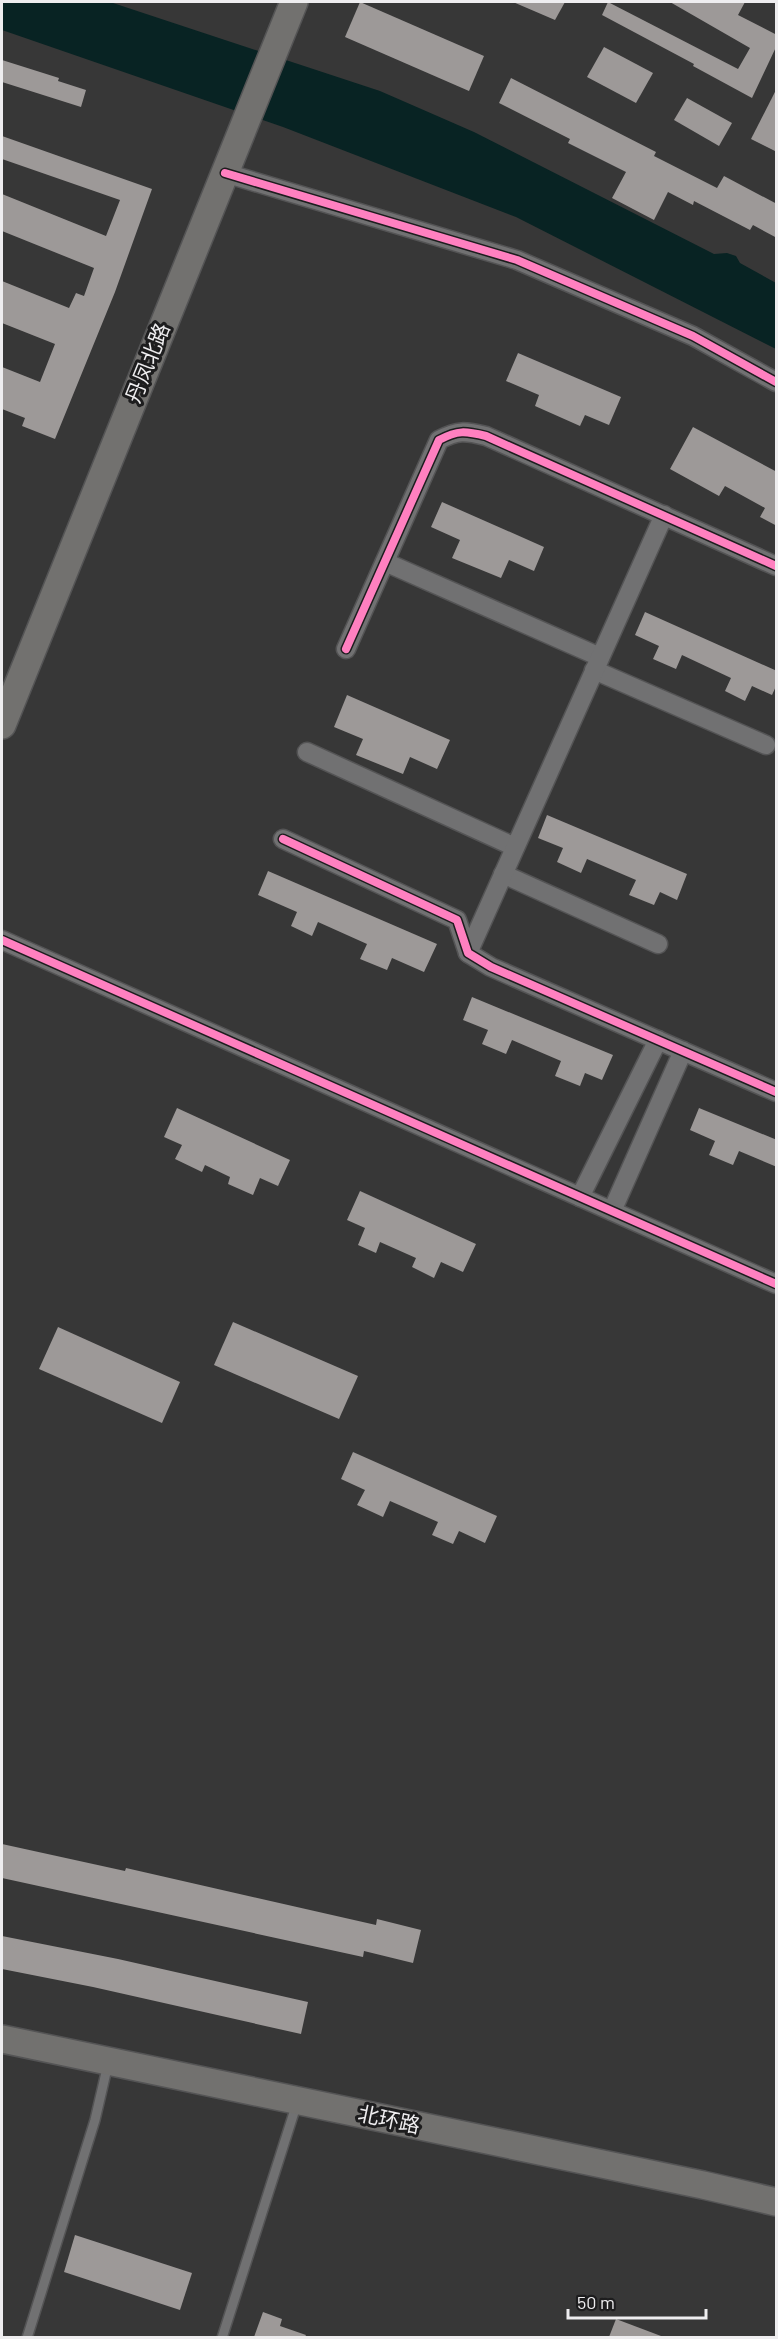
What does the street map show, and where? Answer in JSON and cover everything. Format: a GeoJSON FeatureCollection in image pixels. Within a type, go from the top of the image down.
{"type":"FeatureCollection","features":[{"type":"Feature","properties":{"kind":"main road","name":"丹凤北路"},"geometry":{"type":"LineString","coordinates":[[2,725],[294,2]]}},
{"type":"Feature","properties":{"kind":"main road","name":"北环路"},"geometry":{"type":"LineString","coordinates":[[2,2039],[777,2202]]}},
{"type":"Feature","properties":{"kind":"street"},"geometry":{"type":"LineString","coordinates":[[225,173],[517,260],[693,336],[777,382]]}},
{"type":"Feature","properties":{"kind":"street"},"geometry":{"type":"LineString","coordinates":[[345,650],[439,440],[454,432],[468,431],[486,436],[777,566]]}},
{"type":"Feature","properties":{"kind":"street"},"geometry":{"type":"LineString","coordinates":[[468,953],[663,515]]}},
{"type":"Feature","properties":{"kind":"street"},"geometry":{"type":"LineString","coordinates":[[385,562],[766,746]]}},
{"type":"Feature","properties":{"kind":"street"},"geometry":{"type":"LineString","coordinates":[[307,752],[515,847]]}},
{"type":"Feature","properties":{"kind":"street"},"geometry":{"type":"LineString","coordinates":[[283,839],[457,920],[468,953],[491,967],[777,1092]]}},
{"type":"Feature","properties":{"kind":"street"},"geometry":{"type":"LineString","coordinates":[[503,874],[658,944]]}},
{"type":"Feature","properties":{"kind":"street"},"geometry":{"type":"LineString","coordinates":[[2,940],[777,1284]]}},
{"type":"Feature","properties":{"kind":"street"},"geometry":{"type":"LineString","coordinates":[[580,1197],[658,1040]]}},
{"type":"Feature","properties":{"kind":"street"},"geometry":{"type":"LineString","coordinates":[[612,1211],[683,1051]]}},
{"type":"Feature","properties":{"kind":"lane"},"geometry":{"type":"LineString","coordinates":[[27,2337],[95,2120],[109,2061]]}},
{"type":"Feature","properties":{"kind":"lane"},"geometry":{"type":"LineString","coordinates":[[222,2337],[298,2101]]}},
{"type":"Feature","properties":{"kind":"water"},"geometry":{"type":"Polygon","coordinates":[[[2,2],[110,2],[380,91],[474,132],[714,254],[727,253],[736,256],[740,263],[776,283],[776,349],[516,217],[283,127],[2,30],[2,2]]]}},
{"type":"Feature","properties":{"kind":"building"},"geometry":{"type":"Polygon","coordinates":[[[360,2],[484,56],[469,91],[345,37],[360,2]]]}},
{"type":"Feature","properties":{"kind":"building"},"geometry":{"type":"Polygon","coordinates":[[[513,2],[565,2],[555,20],[513,2]]]}},
{"type":"Feature","properties":{"kind":"building"},"geometry":{"type":"Polygon","coordinates":[[[608,2],[738,69],[750,48],[670,2],[745,2],[738,15],[777,35],[777,45],[752,98],[602,15],[608,2]]]}},
{"type":"Feature","properties":{"kind":"building"},"geometry":{"type":"Polygon","coordinates":[[[604,47],[653,73],[636,103],[587,77],[604,47]]]}},
{"type":"Feature","properties":{"kind":"building"},"geometry":{"type":"Polygon","coordinates":[[[2,60],[59,78],[58,81],[86,90],[81,107],[2,82],[2,60]]]}},
{"type":"Feature","properties":{"kind":"building"},"geometry":{"type":"Polygon","coordinates":[[[511,78],[656,152],[654,156],[717,188],[724,176],[777,204],[777,238],[753,225],[750,230],[694,201],[693,205],[668,192],[654,220],[612,198],[626,172],[568,143],[570,139],[499,103],[511,78]]]}},
{"type":"Feature","properties":{"kind":"building"},"geometry":{"type":"Polygon","coordinates":[[[777,88],[777,152],[751,139],[777,88]]]}},
{"type":"Feature","properties":{"kind":"building"},"geometry":{"type":"Polygon","coordinates":[[[687,98],[732,123],[719,146],[674,120],[687,98]]]}},
{"type":"Feature","properties":{"kind":"building"},"geometry":{"type":"Polygon","coordinates":[[[2,136],[152,189],[115,292],[55,439],[22,426],[25,418],[2,409],[2,367],[40,382],[55,344],[2,323],[2,281],[69,308],[76,293],[84,296],[94,268],[2,231],[2,194],[106,236],[120,200],[2,159],[2,136]]]}},
{"type":"Feature","properties":{"kind":"building"},"geometry":{"type":"Polygon","coordinates":[[[518,353],[621,397],[609,425],[585,415],[580,426],[535,406],[539,395],[506,381],[518,353]]]}},
{"type":"Feature","properties":{"kind":"building"},"geometry":{"type":"Polygon","coordinates":[[[693,427],[777,472],[777,526],[760,517],[765,508],[725,486],[719,496],[670,469],[693,427]]]}},
{"type":"Feature","properties":{"kind":"building"},"geometry":{"type":"Polygon","coordinates":[[[442,502],[544,547],[534,571],[509,560],[501,578],[452,558],[460,540],[431,527],[442,502]]]}},
{"type":"Feature","properties":{"kind":"building"},"geometry":{"type":"Polygon","coordinates":[[[645,612],[777,671],[777,684],[772,695],[752,686],[745,701],[725,691],[731,678],[682,655],[676,669],[653,659],[659,646],[635,635],[645,612]]]}},
{"type":"Feature","properties":{"kind":"building"},"geometry":{"type":"Polygon","coordinates":[[[347,695],[450,740],[437,769],[410,757],[403,774],[356,755],[363,739],[334,727],[347,695]]]}},
{"type":"Feature","properties":{"kind":"building"},"geometry":{"type":"Polygon","coordinates":[[[547,815],[687,874],[677,900],[660,892],[654,905],[629,895],[636,880],[587,859],[581,873],[557,862],[563,848],[538,838],[547,815]]]}},
{"type":"Feature","properties":{"kind":"building"},"geometry":{"type":"Polygon","coordinates":[[[268,871],[437,944],[424,972],[392,958],[387,970],[360,959],[367,944],[318,922],[312,936],[291,926],[297,912],[258,895],[268,871]]]}},
{"type":"Feature","properties":{"kind":"building"},"geometry":{"type":"Polygon","coordinates":[[[472,997],[613,1055],[602,1080],[585,1073],[580,1086],[555,1076],[561,1061],[512,1040],[506,1054],[482,1044],[488,1030],[463,1020],[472,997]]]}},
{"type":"Feature","properties":{"kind":"building"},"geometry":{"type":"Polygon","coordinates":[[[177,1108],[290,1160],[278,1186],[260,1178],[253,1195],[228,1184],[230,1177],[205,1165],[202,1172],[175,1159],[182,1145],[164,1137],[177,1108]]]}},
{"type":"Feature","properties":{"kind":"building"},"geometry":{"type":"Polygon","coordinates":[[[699,1108],[777,1140],[777,1167],[739,1151],[733,1165],[709,1155],[715,1141],[690,1130],[699,1108]]]}},
{"type":"Feature","properties":{"kind":"building"},"geometry":{"type":"Polygon","coordinates":[[[360,1191],[476,1244],[463,1272],[441,1262],[434,1278],[412,1267],[416,1258],[380,1242],[376,1253],[358,1245],[365,1228],[347,1220],[360,1191]]]}},
{"type":"Feature","properties":{"kind":"building"},"geometry":{"type":"Polygon","coordinates":[[[233,1322],[358,1376],[339,1419],[214,1365],[233,1322]]]}},
{"type":"Feature","properties":{"kind":"building"},"geometry":{"type":"Polygon","coordinates":[[[58,1327],[180,1382],[162,1423],[39,1369],[58,1327]]]}},
{"type":"Feature","properties":{"kind":"building"},"geometry":{"type":"Polygon","coordinates":[[[353,1452],[497,1516],[485,1543],[459,1531],[453,1544],[432,1535],[438,1522],[390,1501],[383,1517],[357,1505],[365,1490],[341,1479],[353,1452]]]}},
{"type":"Feature","properties":{"kind":"building"},"geometry":{"type":"Polygon","coordinates":[[[2,1844],[125,1871],[126,1868],[376,1925],[377,1919],[421,1930],[413,1963],[364,1951],[363,1957],[2,1878],[2,1844]]]}},
{"type":"Feature","properties":{"kind":"building"},"geometry":{"type":"Polygon","coordinates":[[[2,1936],[118,1959],[308,2002],[301,2034],[2,1969],[2,1936]]]}},
{"type":"Feature","properties":{"kind":"building"},"geometry":{"type":"Polygon","coordinates":[[[75,2235],[192,2273],[180,2310],[64,2272],[75,2235]]]}},
{"type":"Feature","properties":{"kind":"building"},"geometry":{"type":"Polygon","coordinates":[[[263,2312],[282,2319],[280,2326],[306,2335],[305,2337],[254,2337],[263,2312]]]}},
{"type":"Feature","properties":{"kind":"building"},"geometry":{"type":"Polygon","coordinates":[[[616,2319],[661,2336],[661,2337],[609,2337],[616,2319]]]}},
{"type":"Feature","properties":{"kind":"cycle path"},"geometry":{"type":"LineString","coordinates":[[225,173],[517,260],[693,336],[776,382]]}},
{"type":"Feature","properties":{"kind":"cycle path"},"geometry":{"type":"LineString","coordinates":[[346,649],[439,440],[451,434],[467,432],[486,436],[776,566]]}},
{"type":"Feature","properties":{"kind":"cycle path"},"geometry":{"type":"LineString","coordinates":[[283,839],[457,920],[468,953],[491,967],[776,1092]]}},
{"type":"Feature","properties":{"kind":"cycle path"},"geometry":{"type":"LineString","coordinates":[[2,940],[776,1284]]}}]}
